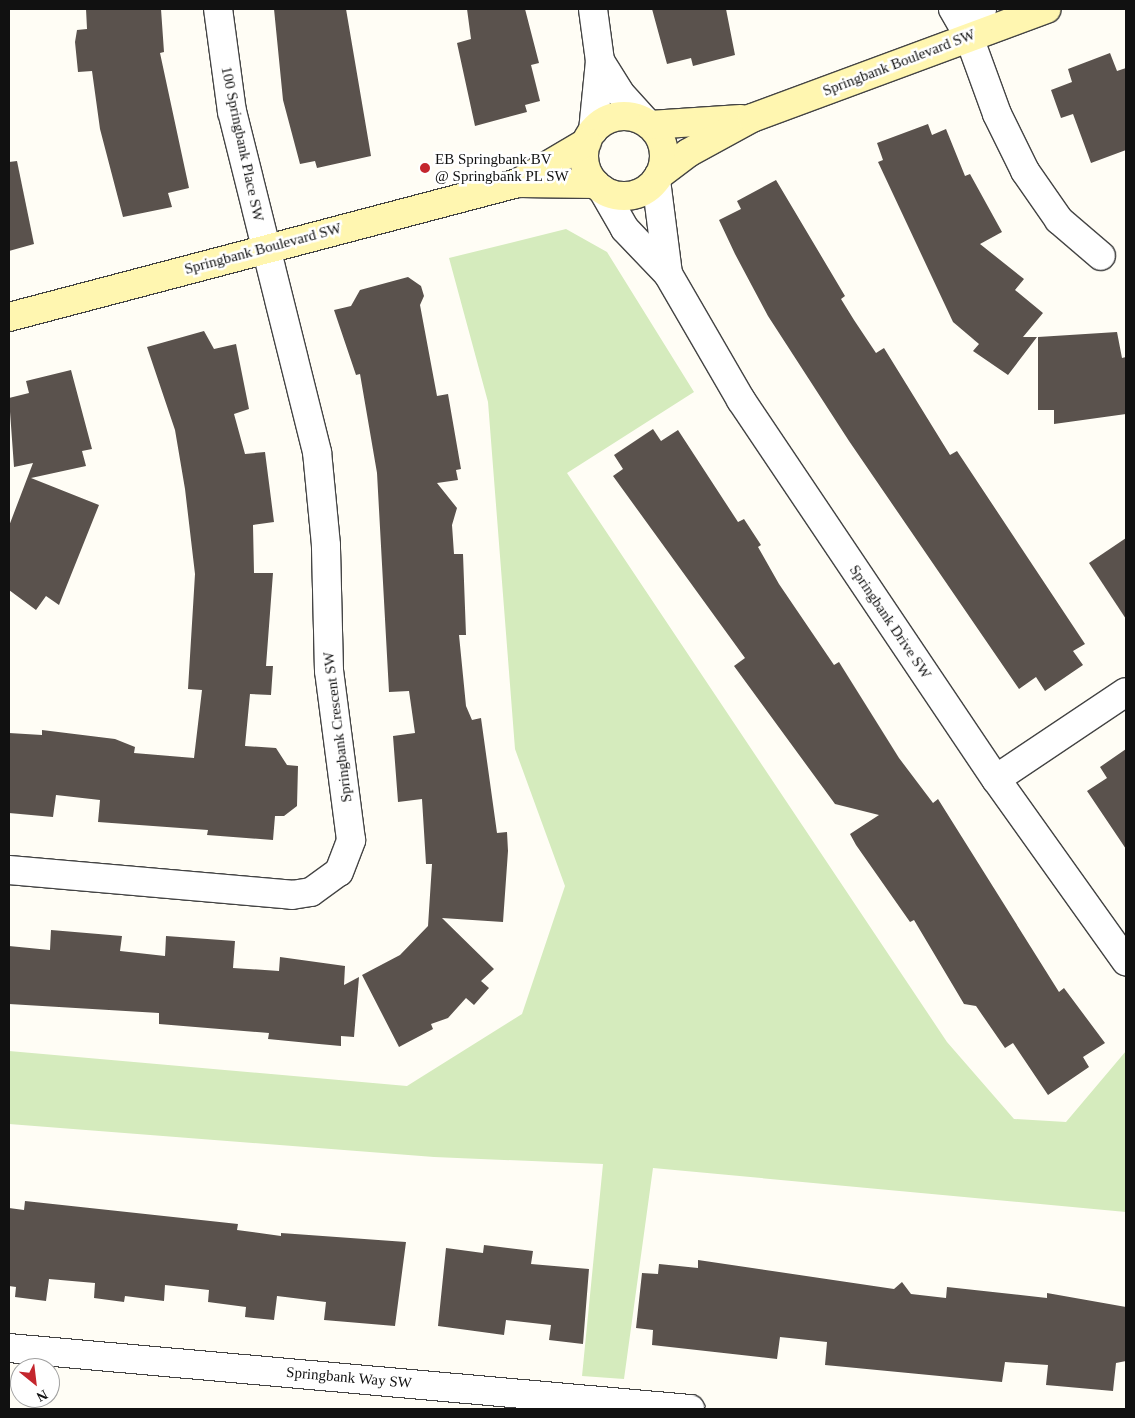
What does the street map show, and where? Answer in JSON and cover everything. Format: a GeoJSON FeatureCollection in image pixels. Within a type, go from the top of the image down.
{"type":"FeatureCollection","features":[{"type":"Feature","properties":{"kind":"street","name":"100 Springbank Place SW"},"geometry":{"type":"LineString","coordinates":[[218,9],[232,112],[265,249]]}},
{"type":"Feature","properties":{"kind":"street"},"geometry":{"type":"LineString","coordinates":[[593,9],[600,61],[590,136],[584,161],[599,187],[628,196],[657,178],[664,154],[648,123],[618,92],[600,61]]}},
{"type":"Feature","properties":{"kind":"street"},"geometry":{"type":"LineString","coordinates":[[953,9],[969,37],[997,114],[1025,170],[1059,220],[1101,256]]}},
{"type":"Feature","properties":{"kind":"street"},"geometry":{"type":"LineString","coordinates":[[969,37],[982,9]]}},
{"type":"Feature","properties":{"kind":"street","name":"Springbank Boulevard SW"},"geometry":{"type":"LineString","coordinates":[[657,178],[688,153],[752,118],[1046,9]]}},
{"type":"Feature","properties":{"kind":"street"},"geometry":{"type":"LineString","coordinates":[[590,136],[612,118],[648,123]]}},
{"type":"Feature","properties":{"kind":"street","name":"Springbank Boulevard SW"},"geometry":{"type":"LineString","coordinates":[[648,123],[752,118]]}},
{"type":"Feature","properties":{"kind":"street","name":"Springbank Boulevard SW"},"geometry":{"type":"LineString","coordinates":[[518,183],[590,136]]}},
{"type":"Feature","properties":{"kind":"street","name":"Springbank Drive SW"},"geometry":{"type":"LineString","coordinates":[[657,178],[668,274]]}},
{"type":"Feature","properties":{"kind":"street","name":"Springbank Boulevard SW"},"geometry":{"type":"LineString","coordinates":[[9,317],[518,183],[599,187]]}},
{"type":"Feature","properties":{"kind":"street","name":"Springbank Drive SW"},"geometry":{"type":"LineString","coordinates":[[599,187],[625,229],[668,274],[740,400],[996,779],[1126,961]]}},
{"type":"Feature","properties":{"kind":"street","name":"Springbank Crescent SW"},"geometry":{"type":"LineString","coordinates":[[9,870],[292,895],[311,892],[327,883],[339,872],[347,856],[351,840],[329,671],[326,544],[316,452],[265,249]]}},
{"type":"Feature","properties":{"kind":"street"},"geometry":{"type":"LineString","coordinates":[[996,779],[1126,692]]}},
{"type":"Feature","properties":{"kind":"street","name":"Springbank Way SW"},"geometry":{"type":"LineString","coordinates":[[9,1348],[690,1409]]}},
{"type":"Feature","properties":{"kind":"green space"},"geometry":{"type":"Polygon","coordinates":[[[566,229],[607,252],[694,392],[567,473],[947,1042],[1014,1119],[1066,1122],[1126,1051],[1126,1212],[653,1168],[624,1379],[582,1376],[603,1164],[434,1157],[9,1124],[9,1051],[407,1086],[522,1014],[565,886],[515,749],[488,402],[449,258],[566,229]]]}},
{"type":"Feature","properties":{"kind":"building"},"geometry":{"type":"Polygon","coordinates":[[[86,9],[161,9],[164,52],[160,53],[189,188],[168,193],[172,207],[123,217],[100,129],[92,71],[78,72],[75,42],[77,30],[87,29],[86,9]]]}},
{"type":"Feature","properties":{"kind":"building"},"geometry":{"type":"Polygon","coordinates":[[[274,9],[346,9],[371,156],[317,168],[315,161],[300,164],[283,100],[274,9]]]}},
{"type":"Feature","properties":{"kind":"building"},"geometry":{"type":"Polygon","coordinates":[[[467,9],[525,9],[539,63],[531,65],[540,101],[525,105],[527,112],[475,126],[457,43],[471,39],[467,9]]]}},
{"type":"Feature","properties":{"kind":"building"},"geometry":{"type":"Polygon","coordinates":[[[652,9],[726,9],[735,55],[693,66],[691,58],[667,64],[652,9]]]}},
{"type":"Feature","properties":{"kind":"building"},"geometry":{"type":"Polygon","coordinates":[[[1110,53],[1117,71],[1126,68],[1126,150],[1091,163],[1073,114],[1061,118],[1051,90],[1072,82],[1068,69],[1110,53]]]}},
{"type":"Feature","properties":{"kind":"building"},"geometry":{"type":"Polygon","coordinates":[[[928,124],[932,135],[946,129],[965,176],[970,174],[1002,232],[980,244],[1024,279],[1015,290],[1043,313],[1023,337],[1037,337],[1008,375],[973,351],[979,344],[953,322],[878,162],[883,160],[877,143],[928,124]]]}},
{"type":"Feature","properties":{"kind":"building"},"geometry":{"type":"Polygon","coordinates":[[[17,161],[34,244],[9,251],[9,162],[17,161]]]}},
{"type":"Feature","properties":{"kind":"building"},"geometry":{"type":"Polygon","coordinates":[[[776,180],[845,296],[841,299],[854,320],[876,353],[884,348],[950,455],[957,451],[1085,644],[1073,651],[1083,665],[1045,691],[1036,677],[1019,689],[849,441],[768,316],[735,254],[719,220],[741,209],[737,201],[776,180]]]}},
{"type":"Feature","properties":{"kind":"building"},"geometry":{"type":"Polygon","coordinates":[[[408,277],[421,286],[424,296],[420,305],[437,396],[448,394],[461,469],[456,470],[458,480],[437,483],[457,508],[452,525],[454,554],[463,554],[466,635],[459,635],[466,706],[472,720],[481,718],[497,833],[507,832],[508,851],[503,922],[442,918],[494,969],[481,981],[489,988],[474,1005],[466,998],[448,1018],[431,1024],[433,1029],[399,1047],[362,975],[400,955],[428,926],[432,864],[426,864],[422,799],[398,802],[393,736],[415,733],[409,691],[389,692],[377,473],[360,374],[356,375],[334,310],[351,306],[360,290],[408,277]]]}},
{"type":"Feature","properties":{"kind":"building"},"geometry":{"type":"Polygon","coordinates":[[[204,331],[214,349],[236,344],[249,409],[234,414],[245,454],[265,452],[274,522],[253,525],[254,573],[273,573],[266,666],[273,666],[271,695],[250,694],[245,746],[276,748],[287,765],[298,766],[297,806],[284,816],[275,816],[273,840],[207,835],[208,830],[98,822],[100,800],[56,795],[53,817],[9,813],[9,733],[42,735],[42,730],[115,739],[135,747],[134,753],[194,758],[202,690],[188,689],[195,574],[185,489],[175,430],[147,347],[204,331]]]}},
{"type":"Feature","properties":{"kind":"building"},"geometry":{"type":"Polygon","coordinates":[[[1117,332],[1122,358],[1126,357],[1126,414],[1054,424],[1054,410],[1038,410],[1038,337],[1117,332]]]}},
{"type":"Feature","properties":{"kind":"building"},"geometry":{"type":"Polygon","coordinates":[[[71,370],[92,449],[82,451],[86,466],[31,478],[99,505],[59,605],[46,596],[36,610],[9,590],[9,526],[33,463],[14,467],[9,398],[29,393],[26,381],[71,370]]]}},
{"type":"Feature","properties":{"kind":"building"},"geometry":{"type":"Polygon","coordinates":[[[653,429],[661,441],[678,430],[738,522],[744,519],[761,545],[758,547],[779,584],[834,665],[839,662],[899,758],[933,803],[938,799],[1059,992],[1064,988],[1105,1043],[1083,1057],[1089,1067],[1048,1095],[1013,1043],[1005,1048],[976,1006],[964,1004],[914,920],[910,922],[856,845],[850,834],[879,815],[835,804],[734,666],[745,658],[613,476],[623,469],[614,455],[653,429]]]}},
{"type":"Feature","properties":{"kind":"building"},"geometry":{"type":"Polygon","coordinates":[[[1126,538],[1126,619],[1089,563],[1126,538]]]}},
{"type":"Feature","properties":{"kind":"building"},"geometry":{"type":"Polygon","coordinates":[[[1126,749],[1126,849],[1087,791],[1107,778],[1100,767],[1126,749]]]}},
{"type":"Feature","properties":{"kind":"building"},"geometry":{"type":"Polygon","coordinates":[[[51,930],[122,936],[120,951],[165,956],[166,936],[235,941],[233,968],[279,971],[280,957],[345,966],[344,985],[359,977],[354,1037],[341,1036],[341,1046],[319,1044],[268,1039],[269,1033],[159,1024],[159,1013],[9,1004],[9,946],[50,950],[51,930]]]}},
{"type":"Feature","properties":{"kind":"building"},"geometry":{"type":"Polygon","coordinates":[[[25,1201],[238,1224],[237,1230],[281,1236],[281,1233],[406,1242],[395,1326],[324,1320],[326,1302],[277,1296],[274,1320],[245,1317],[246,1307],[208,1302],[209,1290],[165,1285],[164,1301],[125,1296],[124,1302],[94,1298],[95,1283],[49,1279],[46,1301],[15,1297],[16,1287],[9,1286],[9,1208],[24,1210],[25,1201]]]}},
{"type":"Feature","properties":{"kind":"building"},"geometry":{"type":"Polygon","coordinates":[[[484,1245],[533,1251],[531,1264],[589,1269],[583,1344],[549,1340],[551,1325],[506,1320],[504,1335],[438,1326],[446,1248],[483,1253],[484,1245]]]}},
{"type":"Feature","properties":{"kind":"building"},"geometry":{"type":"Polygon","coordinates":[[[698,1260],[894,1289],[902,1282],[911,1294],[946,1298],[947,1287],[1047,1298],[1047,1293],[1126,1307],[1126,1361],[1116,1363],[1113,1391],[1046,1385],[1048,1365],[1005,1362],[1002,1382],[825,1365],[827,1342],[780,1337],[777,1359],[652,1345],[653,1330],[636,1328],[642,1273],[658,1274],[659,1264],[698,1268],[698,1260]]]}},
{"type":"Feature","properties":{"kind":"place","name":"EB Springbank BV @ Springbank PL SW"},"geometry":{"type":"Point","coordinates":[425,168]}}]}
